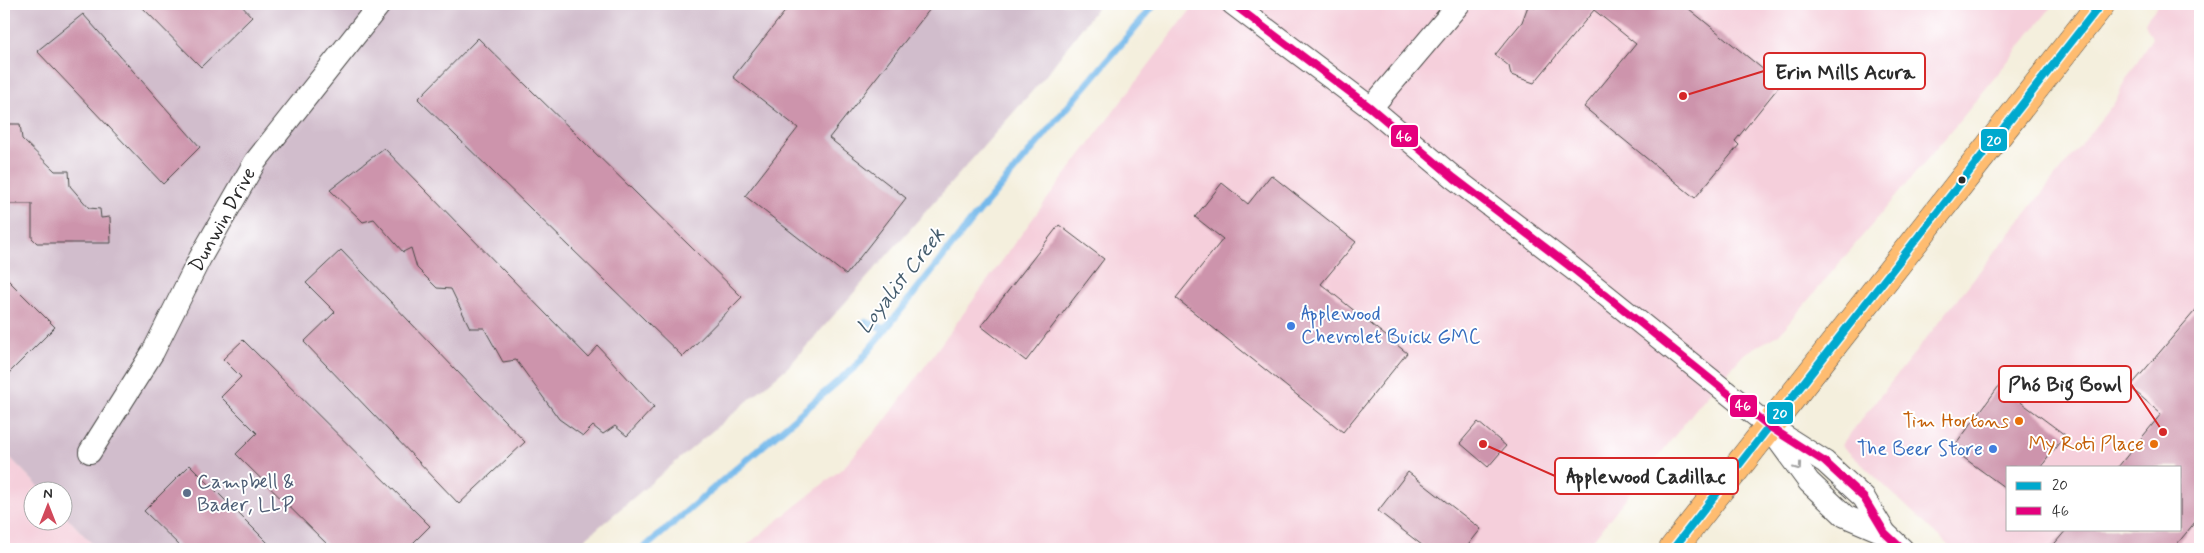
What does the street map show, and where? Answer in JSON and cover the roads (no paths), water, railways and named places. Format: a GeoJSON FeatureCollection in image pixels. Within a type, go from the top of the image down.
{"type":"FeatureCollection","features":[{"type":"Feature","properties":{"kind":"main road"},"geometry":{"type":"LineString","coordinates":[[1673,549],[2100,4]]}},
{"type":"Feature","properties":{"kind":"street","name":"Dunwin Drive"},"geometry":{"type":"LineString","coordinates":[[90,452],[153,352],[200,258],[255,162],[380,4]]}},
{"type":"Feature","properties":{"kind":"street"},"geometry":{"type":"LineString","coordinates":[[1233,4],[1371,108],[1454,178],[1572,268],[1770,427],[1825,462],[1864,498],[1885,533],[1902,549]]}},
{"type":"Feature","properties":{"kind":"street"},"geometry":{"type":"LineString","coordinates":[[1371,108],[1459,4]]}},
{"type":"Feature","properties":{"kind":"waterway","name":"Loyalist Creek"},"geometry":{"type":"LineString","coordinates":[[643,549],[857,365],[973,219],[1155,4]]}},
{"type":"Feature","properties":{"kind":"waterway"},"geometry":{"type":"LineString","coordinates":[[865,322],[886,329]]}},
{"type":"Feature","properties":{"kind":"place","name":"Erin Mills Acura"},"geometry":{"type":"Point","coordinates":[1683,96]}},
{"type":"Feature","properties":{"kind":"place","name":"Applewood Chevrolet Buick GMC"},"geometry":{"type":"Point","coordinates":[1291,326]}},
{"type":"Feature","properties":{"kind":"place","name":"Tim Hortons"},"geometry":{"type":"Point","coordinates":[2019,421]}},
{"type":"Feature","properties":{"kind":"place","name":"Phó Big Bowl"},"geometry":{"type":"Point","coordinates":[2163,432]}},
{"type":"Feature","properties":{"kind":"place","name":"Applewood Cadillac"},"geometry":{"type":"Point","coordinates":[1483,444]}},
{"type":"Feature","properties":{"kind":"place","name":"My Roti Place"},"geometry":{"type":"Point","coordinates":[2154,444]}},
{"type":"Feature","properties":{"kind":"place","name":"The Beer Store"},"geometry":{"type":"Point","coordinates":[1993,449]}},
{"type":"Feature","properties":{"kind":"place","name":"Campbell & Bader, LLP"},"geometry":{"type":"Point","coordinates":[187,493]}}]}
